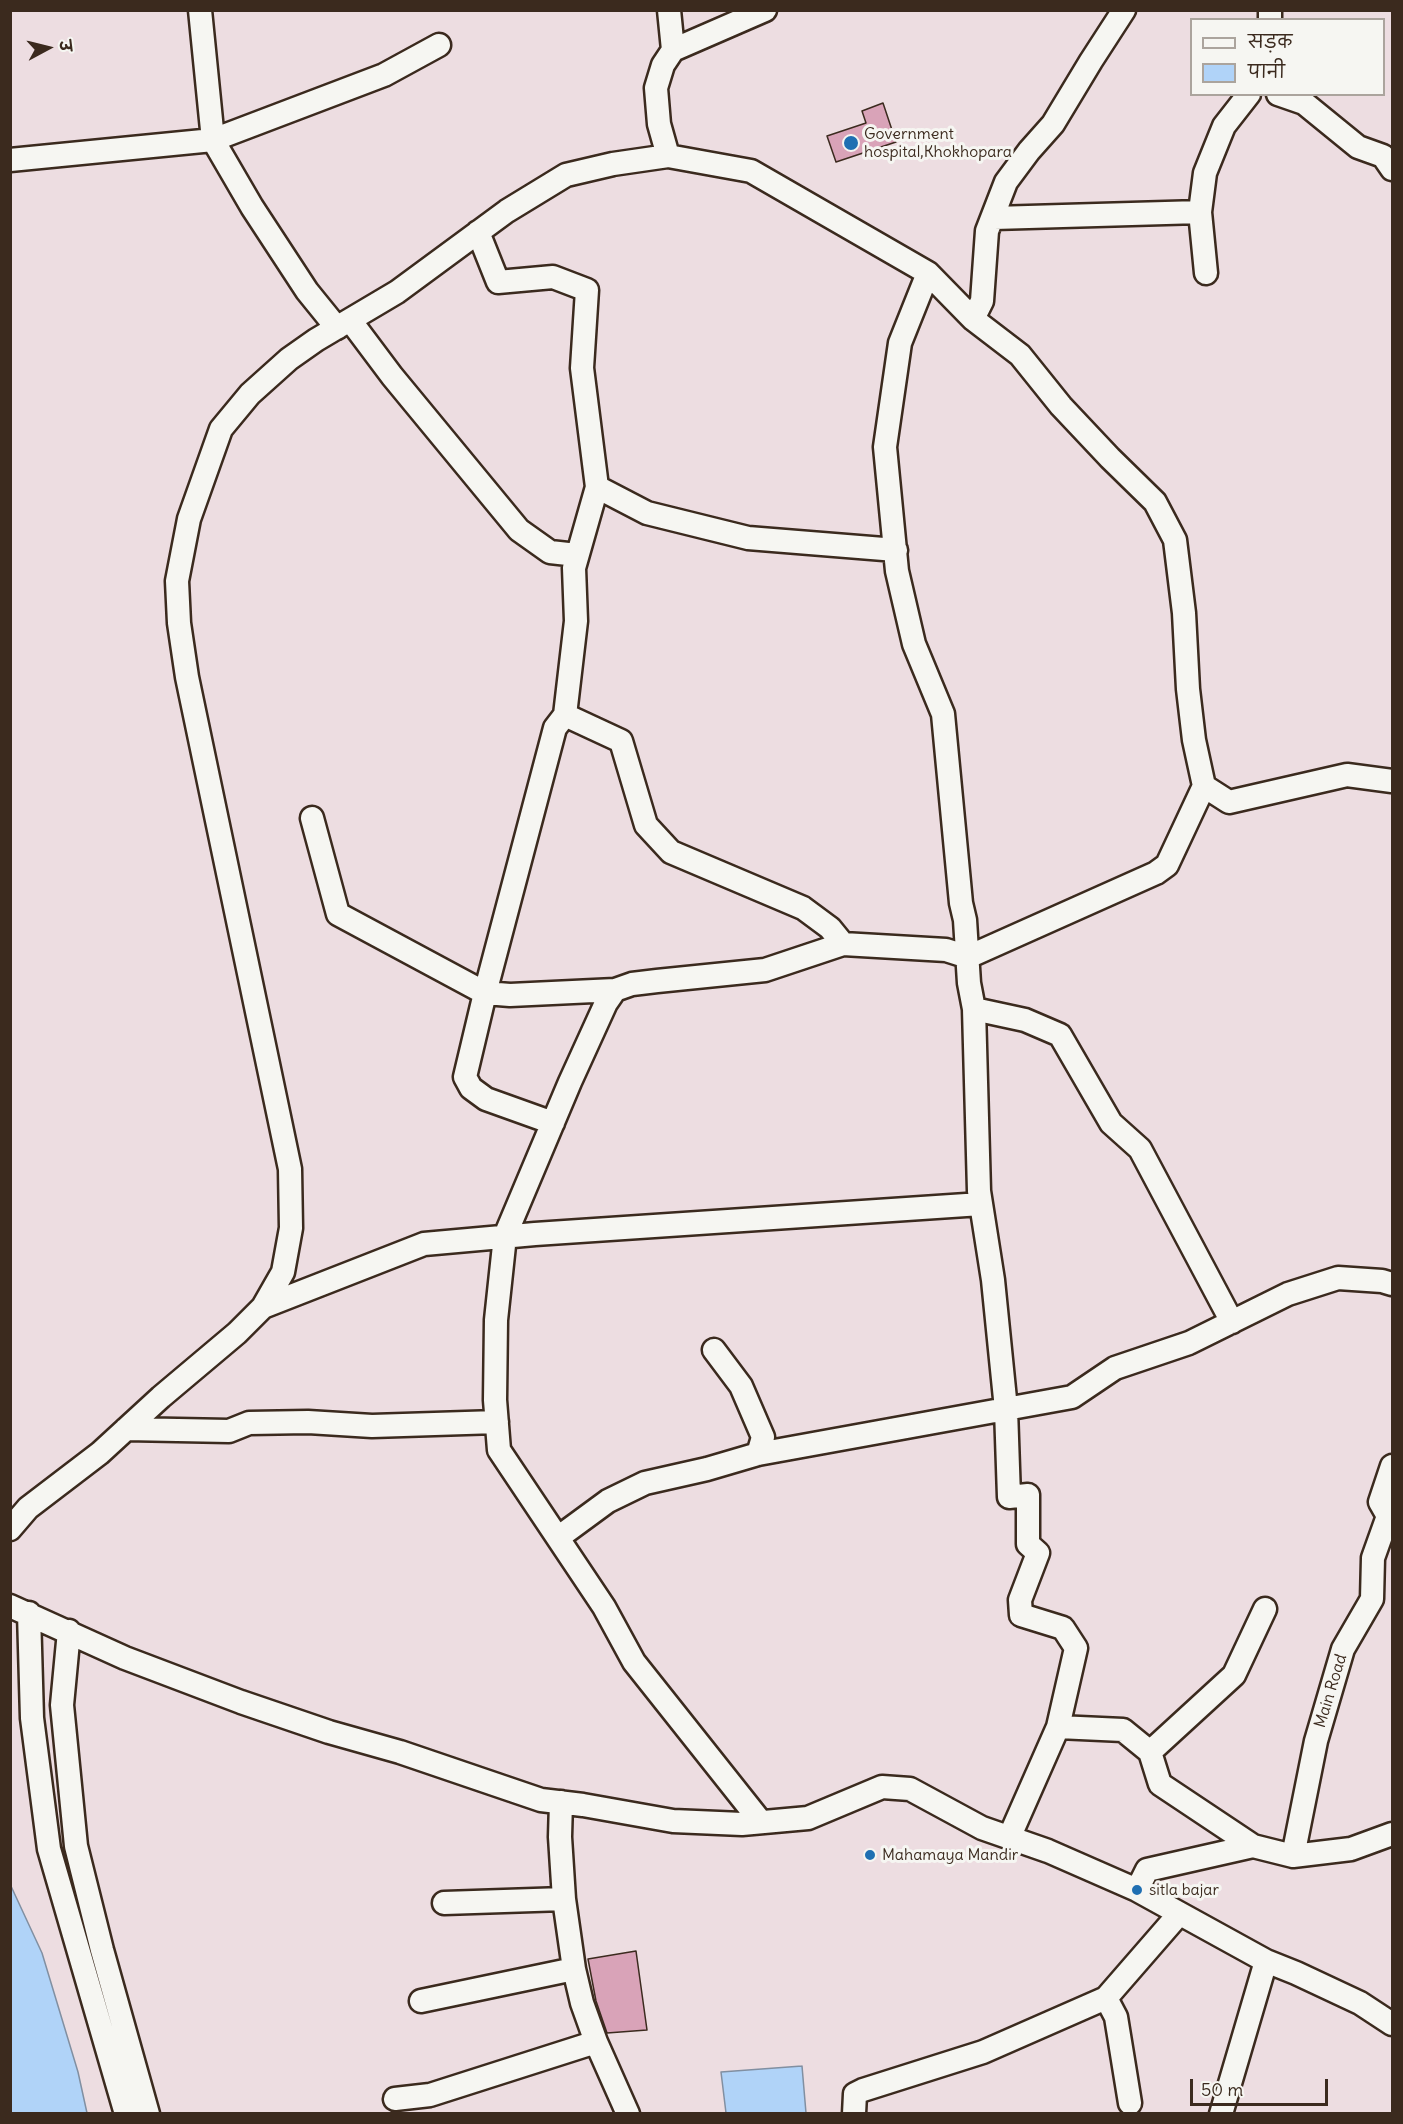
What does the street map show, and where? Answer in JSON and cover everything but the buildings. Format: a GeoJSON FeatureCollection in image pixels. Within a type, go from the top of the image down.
{"type":"FeatureCollection","features":[{"type":"Feature","properties":{"kind":"street"},"geometry":{"type":"LineString","coordinates":[[200,10],[213,140],[264,226],[307,291],[343,324],[392,376],[519,530],[550,552],[577,555]]}},
{"type":"Feature","properties":{"kind":"street"},"geometry":{"type":"LineString","coordinates":[[669,10],[673,50]]}},
{"type":"Feature","properties":{"kind":"street"},"geometry":{"type":"LineString","coordinates":[[668,156],[659,124],[656,88],[663,65],[673,50],[765,10]]}},
{"type":"Feature","properties":{"kind":"street"},"geometry":{"type":"LineString","coordinates":[[973,319],[982,301],[987,231],[994,218],[1006,182],[1053,124],[1124,10]]}},
{"type":"Feature","properties":{"kind":"street"},"geometry":{"type":"LineString","coordinates":[[10,160],[213,140],[384,75],[439,45]]}},
{"type":"Feature","properties":{"kind":"street"},"geometry":{"type":"LineString","coordinates":[[1206,273],[1200,212],[1205,173],[1224,126],[1247,96]]}},
{"type":"Feature","properties":{"kind":"street"},"geometry":{"type":"LineString","coordinates":[[1284,96],[1304,103],[1358,147],[1383,156],[1392,169]]}},
{"type":"Feature","properties":{"kind":"street"},"geometry":{"type":"LineString","coordinates":[[10,1529],[28,1508],[68,1479],[237,1333],[263,1307],[283,1272],[291,1228],[290,1169],[187,677],[179,623],[177,581],[189,519],[221,429],[269,375],[289,359],[397,292],[507,211],[566,175],[613,164],[668,156],[751,171],[928,273],[973,319],[1020,355],[1069,415],[1155,502],[1175,540],[1184,613],[1188,688],[1194,740],[1204,786],[1167,865],[1156,873],[968,957],[946,950],[843,944],[765,970],[632,984],[615,990],[510,995],[485,993],[338,914],[312,818]]}},
{"type":"Feature","properties":{"kind":"street"},"geometry":{"type":"LineString","coordinates":[[994,218],[1200,212]]}},
{"type":"Feature","properties":{"kind":"street"},"geometry":{"type":"LineString","coordinates":[[478,232],[498,282],[553,276],[587,290],[582,368],[597,488],[574,568],[576,621],[566,715],[555,728],[465,1077],[471,1088],[486,1099],[553,1123]]}},
{"type":"Feature","properties":{"kind":"street"},"geometry":{"type":"LineString","coordinates":[[928,273],[900,343],[885,447],[897,571],[914,644],[943,714],[969,983],[974,1009],[978,1179],[993,1280],[1006,1409],[1009,1497],[1028,1495],[1028,1544],[1038,1553],[1020,1600],[1021,1616],[1064,1628],[1076,1648],[1058,1727],[1009,1838]]}},
{"type":"Feature","properties":{"kind":"street"},"geometry":{"type":"LineString","coordinates":[[597,488],[647,513],[748,538],[896,550]]}},
{"type":"Feature","properties":{"kind":"street"},"geometry":{"type":"LineString","coordinates":[[566,715],[621,741],[646,825],[671,852],[804,908],[830,928],[843,944]]}},
{"type":"Feature","properties":{"kind":"street"},"geometry":{"type":"LineString","coordinates":[[1204,786],[1229,802],[1347,775],[1392,781]]}},
{"type":"Feature","properties":{"kind":"street"},"geometry":{"type":"LineString","coordinates":[[615,990],[606,1003],[504,1236],[496,1320],[495,1400],[499,1450],[604,1607],[634,1662],[761,1822]]}},
{"type":"Feature","properties":{"kind":"street"},"geometry":{"type":"LineString","coordinates":[[974,1009],[1025,1020],[1060,1035],[1111,1123],[1140,1149],[1232,1322]]}},
{"type":"Feature","properties":{"kind":"street"},"geometry":{"type":"LineString","coordinates":[[263,1307],[424,1244],[504,1236],[981,1204]]}},
{"type":"Feature","properties":{"kind":"street"},"geometry":{"type":"LineString","coordinates":[[559,1537],[608,1501],[645,1483],[707,1469],[758,1454],[1072,1397],[1115,1368],[1189,1344],[1288,1294],[1338,1278],[1382,1281],[1392,1284]]}},
{"type":"Feature","properties":{"kind":"street"},"geometry":{"type":"LineString","coordinates":[[714,1350],[741,1386],[763,1437],[758,1454]]}},
{"type":"Feature","properties":{"kind":"street"},"geometry":{"type":"LineString","coordinates":[[126,1429],[229,1431],[249,1423],[308,1422],[372,1426],[497,1422]]}},
{"type":"Feature","properties":{"kind":"street","name":"Main Road"},"geometry":{"type":"LineString","coordinates":[[1293,1856],[1316,1741],[1342,1649],[1372,1599],[1372,1558],[1388,1516],[1380,1502],[1392,1466]]}},
{"type":"Feature","properties":{"kind":"street"},"geometry":{"type":"LineString","coordinates":[[1150,1752],[1234,1675],[1265,1609]]}},
{"type":"Feature","properties":{"kind":"street"},"geometry":{"type":"LineString","coordinates":[[126,2114],[49,1849],[20,1610],[125,1658],[263,1710],[400,1752],[541,1800],[673,1821],[742,1824],[808,1818],[882,1787],[910,1789],[982,1828],[1048,1851],[1137,1890],[1266,1961],[1296,1972],[1360,2003],[1392,2024]]}},
{"type":"Feature","properties":{"kind":"street"},"geometry":{"type":"LineString","coordinates":[[69,1631],[62,1705],[76,1846],[102,1950],[148,2114]]}},
{"type":"Feature","properties":{"kind":"street"},"geometry":{"type":"LineString","coordinates":[[1058,1727],[1123,1730],[1150,1752],[1160,1784],[1253,1846],[1293,1856],[1351,1849],[1392,1834]]}},
{"type":"Feature","properties":{"kind":"street"},"geometry":{"type":"LineString","coordinates":[[561,1802],[560,1837],[564,1899],[574,1969],[582,2003],[596,2042],[628,2114]]}},
{"type":"Feature","properties":{"kind":"street"},"geometry":{"type":"LineString","coordinates":[[1137,1890],[1147,1870],[1253,1846]]}},
{"type":"Feature","properties":{"kind":"street"},"geometry":{"type":"LineString","coordinates":[[444,1903],[564,1899]]}},
{"type":"Feature","properties":{"kind":"street"},"geometry":{"type":"LineString","coordinates":[[854,2114],[855,2094],[862,2090],[983,2052],[1106,1998],[1179,1914]]}},
{"type":"Feature","properties":{"kind":"street"},"geometry":{"type":"LineString","coordinates":[[1221,2114],[1266,1961]]}},
{"type":"Feature","properties":{"kind":"street"},"geometry":{"type":"LineString","coordinates":[[422,2001],[574,1969]]}},
{"type":"Feature","properties":{"kind":"street"},"geometry":{"type":"LineString","coordinates":[[1106,1998],[1116,2017],[1130,2103]]}},
{"type":"Feature","properties":{"kind":"street"},"geometry":{"type":"LineString","coordinates":[[395,2099],[430,2095],[596,2042]]}},
{"type":"Feature","properties":{"kind":"water"},"geometry":{"type":"Polygon","coordinates":[[[10,1884],[42,1953],[78,2072],[87,2113],[11,2113],[10,1884]]]}},
{"type":"Feature","properties":{"kind":"water"},"geometry":{"type":"Polygon","coordinates":[[[802,2066],[806,2113],[726,2113],[721,2072],[802,2066]]]}},
{"type":"Feature","properties":{"kind":"place","name":"Government hospital,Khokhopara"},"geometry":{"type":"Point","coordinates":[851,143]}},
{"type":"Feature","properties":{"kind":"place","name":"Mahamaya Mandir"},"geometry":{"type":"Point","coordinates":[870,1855]}},
{"type":"Feature","properties":{"kind":"place","name":"sitla bajar"},"geometry":{"type":"Point","coordinates":[1137,1890]}}]}
